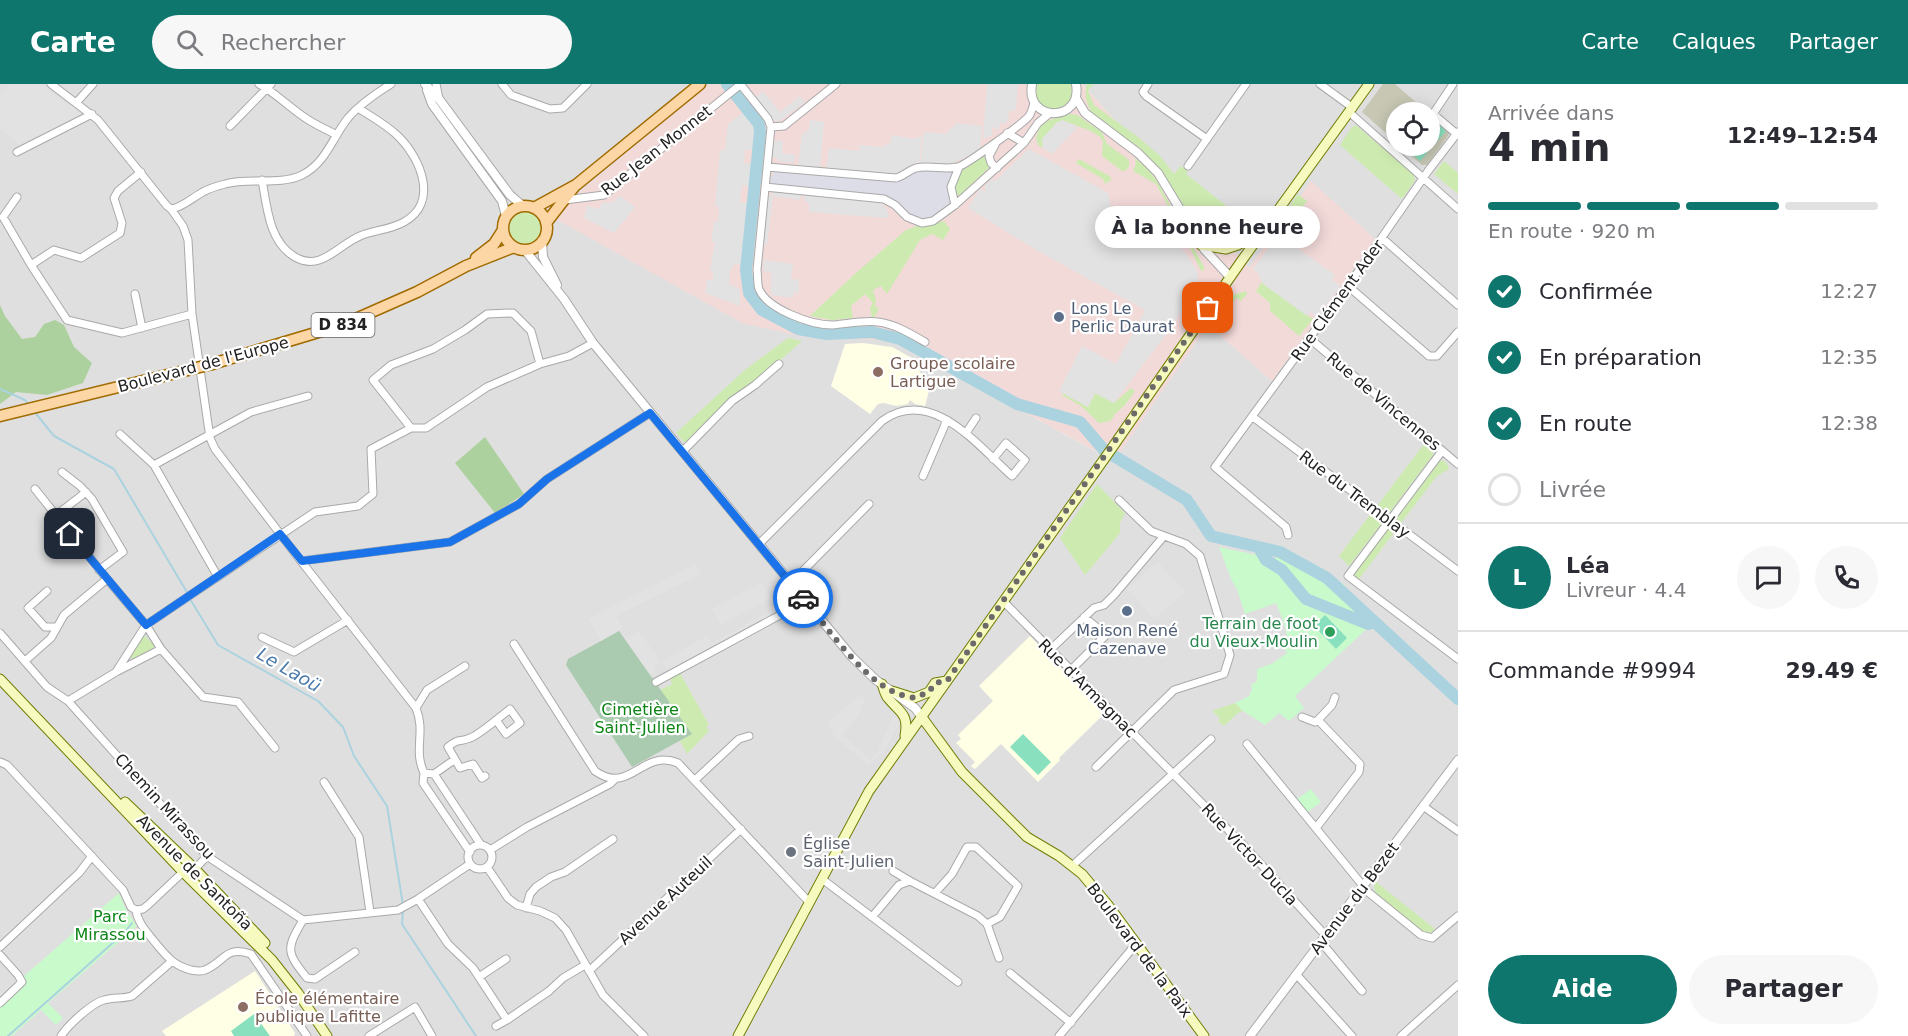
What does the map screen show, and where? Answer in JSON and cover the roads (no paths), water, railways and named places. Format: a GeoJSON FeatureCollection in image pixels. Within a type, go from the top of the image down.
{"type":"FeatureCollection","features":[{"type":"Feature","properties":{"kind":"main road"},"geometry":{"type":"LineString","coordinates":[[528,207],[539,212],[546,223],[546,233],[542,242],[531,249],[519,248],[509,242],[503,230],[506,216],[511,211],[528,207],[576,185],[700,84]]}},
{"type":"Feature","properties":{"kind":"main road"},"geometry":{"type":"LineString","coordinates":[[738,1036],[869,791],[1230,277],[1369,84]]}},
{"type":"Feature","properties":{"kind":"main road"},"geometry":{"type":"LineString","coordinates":[[546,223],[576,185]]}},
{"type":"Feature","properties":{"kind":"main road"},"geometry":{"type":"LineString","coordinates":[[1201,245],[1226,249],[1238,245],[1267,226]]}},
{"type":"Feature","properties":{"kind":"main road","name":"Boulevard de l'Europe"},"geometry":{"type":"LineString","coordinates":[[466,266],[494,244],[503,230]]}},
{"type":"Feature","properties":{"kind":"main road","name":"Boulevard de l'Europe"},"geometry":{"type":"LineString","coordinates":[[0,416],[212,364],[342,325],[417,292],[466,266],[519,248]]}},
{"type":"Feature","properties":{"kind":"main road","name":"Avenue de Santoña"},"geometry":{"type":"LineString","coordinates":[[0,680],[195,869],[277,957],[333,1036]]}},
{"type":"Feature","properties":{"kind":"main road"},"geometry":{"type":"LineString","coordinates":[[892,691],[914,698],[929,692],[935,683],[947,681]]}},
{"type":"Feature","properties":{"kind":"main road"},"geometry":{"type":"LineString","coordinates":[[882,684],[886,697],[902,710],[907,728],[905,740]]}},
{"type":"Feature","properties":{"kind":"main road","name":"Boulevard de la Paix"},"geometry":{"type":"LineString","coordinates":[[921,716],[962,772],[1027,837],[1082,874],[1108,905],[1204,1036]]}},
{"type":"Feature","properties":{"kind":"main road","name":"Avenue de Santoña"},"geometry":{"type":"LineString","coordinates":[[41,721],[183,872],[272,960],[327,1036]]}},
{"type":"Feature","properties":{"kind":"main road"},"geometry":{"type":"LineString","coordinates":[[138,824],[190,872],[195,869]]}},
{"type":"Feature","properties":{"kind":"street"},"geometry":{"type":"LineString","coordinates":[[51,84],[98,120],[167,206],[171,208],[183,226],[188,240],[192,314],[209,434],[214,449],[416,708],[421,720],[418,752],[424,773],[423,783],[470,852]]}},
{"type":"Feature","properties":{"kind":"street"},"geometry":{"type":"LineString","coordinates":[[76,103],[93,84]]}},
{"type":"Feature","properties":{"kind":"street"},"geometry":{"type":"LineString","coordinates":[[259,84],[269,86],[288,105],[308,120],[337,135]]}},
{"type":"Feature","properties":{"kind":"street"},"geometry":{"type":"LineString","coordinates":[[171,208],[180,207],[202,192],[220,185],[239,181],[284,179],[303,174],[322,160],[346,120],[358,108],[391,84]]}},
{"type":"Feature","properties":{"kind":"street"},"geometry":{"type":"LineString","coordinates":[[425,84],[439,99],[510,195],[528,207]]}},
{"type":"Feature","properties":{"kind":"street"},"geometry":{"type":"LineString","coordinates":[[425,84],[432,104],[502,201],[506,216]]}},
{"type":"Feature","properties":{"kind":"street"},"geometry":{"type":"LineString","coordinates":[[436,84],[439,99]]}},
{"type":"Feature","properties":{"kind":"street"},"geometry":{"type":"LineString","coordinates":[[502,84],[511,95],[550,109],[563,108],[586,84]]}},
{"type":"Feature","properties":{"kind":"street"},"geometry":{"type":"LineString","coordinates":[[771,128],[784,126],[836,84]]}},
{"type":"Feature","properties":{"kind":"street"},"geometry":{"type":"LineString","coordinates":[[1032,84],[1034,102],[1044,111],[1050,113],[1068,110],[1085,114]]}},
{"type":"Feature","properties":{"kind":"street"},"geometry":{"type":"LineString","coordinates":[[1076,84],[1076,99],[1085,114],[1138,153],[1158,173],[1201,245],[1230,277]]}},
{"type":"Feature","properties":{"kind":"street"},"geometry":{"type":"LineString","coordinates":[[1148,84],[1143,93],[1146,96],[1207,139]]}},
{"type":"Feature","properties":{"kind":"street"},"geometry":{"type":"LineString","coordinates":[[1188,166],[1246,84]]}},
{"type":"Feature","properties":{"kind":"street"},"geometry":{"type":"LineString","coordinates":[[1320,84],[1458,209]]}},
{"type":"Feature","properties":{"kind":"street"},"geometry":{"type":"LineString","coordinates":[[1453,84],[1432,114],[1458,133]]}},
{"type":"Feature","properties":{"kind":"street"},"geometry":{"type":"LineString","coordinates":[[231,126],[269,86]]}},
{"type":"Feature","properties":{"kind":"street"},"geometry":{"type":"LineString","coordinates":[[737,87],[768,119],[771,128],[757,270],[759,289],[768,300],[785,312],[811,322],[829,325],[878,322],[897,327],[925,342]]}},
{"type":"Feature","properties":{"kind":"street","name":"Rue Jean Monnet"},"geometry":{"type":"LineString","coordinates":[[565,200],[604,195],[737,87]]}},
{"type":"Feature","properties":{"kind":"street"},"geometry":{"type":"LineString","coordinates":[[1068,110],[1076,99]]}},
{"type":"Feature","properties":{"kind":"street"},"geometry":{"type":"LineString","coordinates":[[767,167],[896,178],[917,168],[959,167],[977,157],[1029,116],[1034,102]]}},
{"type":"Feature","properties":{"kind":"street"},"geometry":{"type":"LineString","coordinates":[[262,180],[269,219],[275,235],[283,248],[301,260],[321,261],[360,236],[398,225],[414,215],[424,196],[424,182],[420,166],[400,137],[358,108]]}},
{"type":"Feature","properties":{"kind":"street"},"geometry":{"type":"LineString","coordinates":[[765,188],[884,198],[907,217],[922,223],[933,221],[997,168],[1024,143],[1038,123],[1050,113]]}},
{"type":"Feature","properties":{"kind":"street"},"geometry":{"type":"LineString","coordinates":[[17,152],[92,114]]}},
{"type":"Feature","properties":{"kind":"street"},"geometry":{"type":"LineString","coordinates":[[1007,133],[1024,143]]}},
{"type":"Feature","properties":{"kind":"street","name":"Rue Clément Ader"},"geometry":{"type":"LineString","coordinates":[[1288,535],[1286,527],[1215,467],[1348,286],[1423,178],[1458,133]]}},
{"type":"Feature","properties":{"kind":"street"},"geometry":{"type":"LineString","coordinates":[[997,168],[991,163],[989,156],[1000,138]]}},
{"type":"Feature","properties":{"kind":"street"},"geometry":{"type":"LineString","coordinates":[[955,205],[951,187],[959,167]]}},
{"type":"Feature","properties":{"kind":"street"},"geometry":{"type":"LineString","coordinates":[[31,265],[54,250],[81,258],[120,233],[122,223],[114,198],[118,191],[141,172]]}},
{"type":"Feature","properties":{"kind":"street"},"geometry":{"type":"LineString","coordinates":[[17,197],[3,217],[67,320],[122,333],[192,314]]}},
{"type":"Feature","properties":{"kind":"street"},"geometry":{"type":"LineString","coordinates":[[1382,238],[1458,304]]}},
{"type":"Feature","properties":{"kind":"street"},"geometry":{"type":"LineString","coordinates":[[542,242],[543,257],[564,299]]}},
{"type":"Feature","properties":{"kind":"street"},"geometry":{"type":"LineString","coordinates":[[519,248],[564,299],[594,343],[650,413],[852,657],[882,684],[915,708],[921,716]]}},
{"type":"Feature","properties":{"kind":"street"},"geometry":{"type":"LineString","coordinates":[[1348,286],[1428,356],[1437,356],[1458,332]]}},
{"type":"Feature","properties":{"kind":"street"},"geometry":{"type":"LineString","coordinates":[[135,294],[142,328]]}},
{"type":"Feature","properties":{"kind":"street"},"geometry":{"type":"LineString","coordinates":[[411,428],[373,380],[391,365],[433,349],[487,314],[513,313],[531,331],[540,364]]}},
{"type":"Feature","properties":{"kind":"street","name":"Rue de Vincennes"},"geometry":{"type":"LineString","coordinates":[[1310,338],[1458,464]]}},
{"type":"Feature","properties":{"kind":"street"},"geometry":{"type":"LineString","coordinates":[[116,672],[146,625],[315,512],[358,506],[373,494],[371,449],[411,428],[426,428],[486,387],[540,364],[569,356],[594,343]]}},
{"type":"Feature","properties":{"kind":"street"},"geometry":{"type":"LineString","coordinates":[[682,451],[732,401],[779,364]]}},
{"type":"Feature","properties":{"kind":"street"},"geometry":{"type":"LineString","coordinates":[[154,465],[251,412],[308,396]]}},
{"type":"Feature","properties":{"kind":"street"},"geometry":{"type":"LineString","coordinates":[[759,544],[891,414],[912,409],[932,413],[947,420],[966,433],[993,459],[1012,476],[1025,460],[1006,443],[993,459]]}},
{"type":"Feature","properties":{"kind":"street"},"geometry":{"type":"LineString","coordinates":[[302,561],[450,542],[519,504],[547,479],[650,413]]}},
{"type":"Feature","properties":{"kind":"street","name":"Rue du Tremblay"},"geometry":{"type":"LineString","coordinates":[[1253,417],[1458,571]]}},
{"type":"Feature","properties":{"kind":"street"},"geometry":{"type":"LineString","coordinates":[[966,433],[976,418]]}},
{"type":"Feature","properties":{"kind":"street"},"geometry":{"type":"LineString","coordinates":[[923,476],[947,420]]}},
{"type":"Feature","properties":{"kind":"street"},"geometry":{"type":"LineString","coordinates":[[120,434],[154,465],[218,577]]}},
{"type":"Feature","properties":{"kind":"street"},"geometry":{"type":"LineString","coordinates":[[1442,451],[1348,576],[1458,658]]}},
{"type":"Feature","properties":{"kind":"street"},"geometry":{"type":"LineString","coordinates":[[62,472],[86,492],[123,552],[99,570]]}},
{"type":"Feature","properties":{"kind":"street"},"geometry":{"type":"LineString","coordinates":[[35,489],[146,625],[161,649],[203,697],[238,702],[275,748]]}},
{"type":"Feature","properties":{"kind":"street"},"geometry":{"type":"LineString","coordinates":[[55,516],[86,492]]}},
{"type":"Feature","properties":{"kind":"street"},"geometry":{"type":"LineString","coordinates":[[1096,767],[1174,690],[1224,674],[1230,655],[1200,556],[1186,544],[1151,531],[1119,500]]}},
{"type":"Feature","properties":{"kind":"street"},"geometry":{"type":"LineString","coordinates":[[791,583],[869,504]]}},
{"type":"Feature","properties":{"kind":"street"},"geometry":{"type":"LineString","coordinates":[[1050,650],[1094,608],[1104,605],[1114,595],[1164,536]]}},
{"type":"Feature","properties":{"kind":"street"},"geometry":{"type":"LineString","coordinates":[[25,661],[51,638],[64,615],[107,579]]}},
{"type":"Feature","properties":{"kind":"street"},"geometry":{"type":"LineString","coordinates":[[47,591],[28,608],[45,627],[57,627]]}},
{"type":"Feature","properties":{"kind":"street","name":"Rue d'Armagnac"},"geometry":{"type":"LineString","coordinates":[[1003,601],[1173,774]]}},
{"type":"Feature","properties":{"kind":"street"},"geometry":{"type":"LineString","coordinates":[[656,682],[806,602]]}},
{"type":"Feature","properties":{"kind":"street"},"geometry":{"type":"LineString","coordinates":[[1071,670],[1107,635],[1084,617]]}},
{"type":"Feature","properties":{"kind":"street"},"geometry":{"type":"LineString","coordinates":[[262,637],[294,652],[348,620]]}},
{"type":"Feature","properties":{"kind":"street","name":"Chemin Mirassou"},"geometry":{"type":"LineString","coordinates":[[0,633],[47,687],[68,701],[207,856],[303,920]]}},
{"type":"Feature","properties":{"kind":"street"},"geometry":{"type":"LineString","coordinates":[[514,644],[595,771],[614,780],[623,778],[657,760],[668,759],[678,763],[809,902]]}},
{"type":"Feature","properties":{"kind":"street"},"geometry":{"type":"LineString","coordinates":[[68,701],[116,672],[161,649]]}},
{"type":"Feature","properties":{"kind":"street"},"geometry":{"type":"LineString","coordinates":[[416,708],[427,690],[465,666]]}},
{"type":"Feature","properties":{"kind":"street"},"geometry":{"type":"LineString","coordinates":[[1302,717],[1315,722],[1332,705],[1335,697]]}},
{"type":"Feature","properties":{"kind":"street"},"geometry":{"type":"LineString","coordinates":[[485,776],[482,778],[473,764],[460,768],[448,747],[457,739],[470,739],[496,720]]}},
{"type":"Feature","properties":{"kind":"street"},"geometry":{"type":"LineString","coordinates":[[1316,828],[1359,772],[1360,764],[1318,720]]}},
{"type":"Feature","properties":{"kind":"street"},"geometry":{"type":"LineString","coordinates":[[695,780],[739,739],[749,736]]}},
{"type":"Feature","properties":{"kind":"street"},"geometry":{"type":"LineString","coordinates":[[1072,866],[1211,739]]}},
{"type":"Feature","properties":{"kind":"street"},"geometry":{"type":"LineString","coordinates":[[1247,744],[1368,892],[1421,935],[1432,938],[1458,916]]}},
{"type":"Feature","properties":{"kind":"street"},"geometry":{"type":"LineString","coordinates":[[424,773],[434,774],[454,760]]}},
{"type":"Feature","properties":{"kind":"street","name":"Avenue du Bezet"},"geometry":{"type":"LineString","coordinates":[[1250,1036],[1458,760]]}},
{"type":"Feature","properties":{"kind":"street"},"geometry":{"type":"LineString","coordinates":[[0,762],[7,765],[123,890],[131,907],[136,910],[143,909],[183,872]]}},
{"type":"Feature","properties":{"kind":"street"},"geometry":{"type":"LineString","coordinates":[[434,774],[481,846]]}},
{"type":"Feature","properties":{"kind":"street","name":"Rue Victor Ducla"},"geometry":{"type":"LineString","coordinates":[[1173,774],[1248,850],[1323,939],[1362,991]]}},
{"type":"Feature","properties":{"kind":"street"},"geometry":{"type":"LineString","coordinates":[[490,850],[526,827],[614,780]]}},
{"type":"Feature","properties":{"kind":"street"},"geometry":{"type":"LineString","coordinates":[[324,782],[359,837],[370,912]]}},
{"type":"Feature","properties":{"kind":"street"},"geometry":{"type":"LineString","coordinates":[[1423,806],[1458,831]]}},
{"type":"Feature","properties":{"kind":"street","name":"Avenue Auteuil"},"geometry":{"type":"LineString","coordinates":[[496,1026],[549,992],[563,978],[587,968],[741,829]]}},
{"type":"Feature","properties":{"kind":"street"},"geometry":{"type":"LineString","coordinates":[[526,908],[530,894],[536,887],[564,872],[613,839]]}},
{"type":"Feature","properties":{"kind":"street"},"geometry":{"type":"LineString","coordinates":[[481,846],[490,850],[492,861],[487,867],[476,868],[471,864],[468,856],[474,847],[481,846]]}},
{"type":"Feature","properties":{"kind":"street"},"geometry":{"type":"LineString","coordinates":[[935,893],[952,874],[967,847],[976,847],[1018,886],[1000,918],[987,924]]}},
{"type":"Feature","properties":{"kind":"street"},"geometry":{"type":"LineString","coordinates":[[0,947],[79,873],[92,856]]}},
{"type":"Feature","properties":{"kind":"street"},"geometry":{"type":"LineString","coordinates":[[195,869],[207,856]]}},
{"type":"Feature","properties":{"kind":"street"},"geometry":{"type":"LineString","coordinates":[[356,952],[315,979],[307,978],[293,961],[290,951],[293,938],[303,920],[398,910],[471,864]]}},
{"type":"Feature","properties":{"kind":"street"},"geometry":{"type":"LineString","coordinates":[[487,867],[508,898],[517,905],[555,918],[566,930],[603,995],[644,1036]]}},
{"type":"Feature","properties":{"kind":"street"},"geometry":{"type":"LineString","coordinates":[[893,871],[978,916],[987,924],[999,958]]}},
{"type":"Feature","properties":{"kind":"street"},"geometry":{"type":"LineString","coordinates":[[822,879],[958,982]]}},
{"type":"Feature","properties":{"kind":"street"},"geometry":{"type":"LineString","coordinates":[[872,917],[899,885],[910,881]]}},
{"type":"Feature","properties":{"kind":"street"},"geometry":{"type":"LineString","coordinates":[[418,899],[448,944],[473,968],[507,1020]]}},
{"type":"Feature","properties":{"kind":"street"},"geometry":{"type":"LineString","coordinates":[[136,910],[137,920],[171,962],[180,967],[198,972],[206,970],[230,952],[240,951],[251,954],[307,1036]]}},
{"type":"Feature","properties":{"kind":"street"},"geometry":{"type":"LineString","coordinates":[[1059,1036],[1136,944]]}},
{"type":"Feature","properties":{"kind":"street"},"geometry":{"type":"LineString","coordinates":[[0,955],[22,982],[0,1003]]}},
{"type":"Feature","properties":{"kind":"street"},"geometry":{"type":"LineString","coordinates":[[479,977],[506,959]]}},
{"type":"Feature","properties":{"kind":"street"},"geometry":{"type":"LineString","coordinates":[[61,1036],[66,1028],[100,1001],[132,996],[171,962]]}},
{"type":"Feature","properties":{"kind":"street"},"geometry":{"type":"LineString","coordinates":[[1010,973],[1071,1023]]}},
{"type":"Feature","properties":{"kind":"street"},"geometry":{"type":"LineString","coordinates":[[1296,974],[1352,1036]]}},
{"type":"Feature","properties":{"kind":"street"},"geometry":{"type":"LineString","coordinates":[[1401,1036],[1458,985]]}},
{"type":"Feature","properties":{"kind":"street"},"geometry":{"type":"LineString","coordinates":[[369,1036],[415,1007],[432,1036]]}},
{"type":"Feature","properties":{"kind":"waterway"},"geometry":{"type":"LineString","coordinates":[[727,84],[759,124],[746,270],[749,293],[762,310],[798,329],[827,334],[872,332],[900,339],[1017,404],[1080,422],[1104,450],[1187,500],[1211,536],[1280,552],[1327,578],[1458,699]]}},
{"type":"Feature","properties":{"kind":"waterway","name":"Le Laoü"},"geometry":{"type":"LineString","coordinates":[[0,389],[25,400],[30,406]]}},
{"type":"Feature","properties":{"kind":"waterway","name":"Le Laoü"},"geometry":{"type":"LineString","coordinates":[[33,410],[54,436],[114,469],[188,594]]}},
{"type":"Feature","properties":{"kind":"waterway"},"geometry":{"type":"LineString","coordinates":[[1259,548],[1266,560],[1282,570],[1306,599],[1368,624],[1374,622]]}},
{"type":"Feature","properties":{"kind":"waterway","name":"Le Laoü"},"geometry":{"type":"LineString","coordinates":[[190,599],[218,645],[318,701],[343,727],[354,756],[387,806],[403,905]]}},
{"type":"Feature","properties":{"kind":"waterway","name":"Le Laoü"},"geometry":{"type":"LineString","coordinates":[[403,911],[402,924],[476,1036]]}},
{"type":"Feature","properties":{"kind":"waterway"},"geometry":{"type":"LineString","coordinates":[[8,1036],[124,933],[132,923]]}},
{"type":"Feature","properties":{"kind":"place","name":"À la bonne heure"},"geometry":{"type":"Point","coordinates":[1208,308]}},
{"type":"Feature","properties":{"kind":"place","name":"Lons Le Perlic Daurat"},"geometry":{"type":"Point","coordinates":[1059,317]}},
{"type":"Feature","properties":{"kind":"place","name":"Groupe scolaire Lartigue"},"geometry":{"type":"Point","coordinates":[878,372]}},
{"type":"Feature","properties":{"kind":"place","name":"Maison René Cazenave"},"geometry":{"type":"Point","coordinates":[1127,611]}},
{"type":"Feature","properties":{"kind":"place","name":"Terrain de foot du Vieux-Moulin"},"geometry":{"type":"Point","coordinates":[1330,632]}},
{"type":"Feature","properties":{"kind":"place","name":"Église Saint-Julien"},"geometry":{"type":"Point","coordinates":[791,852]}},
{"type":"Feature","properties":{"kind":"place","name":"École élémentaire publique Lafitte"},"geometry":{"type":"Point","coordinates":[243,1007]}},
{"type":"Feature","properties":{"kind":"park label","name":"Cimetière Saint-Julien"},"geometry":{"type":"Point","coordinates":[640,718]}},
{"type":"Feature","properties":{"kind":"park label","name":"Parc Mirassou"},"geometry":{"type":"Point","coordinates":[110,925]}}]}
